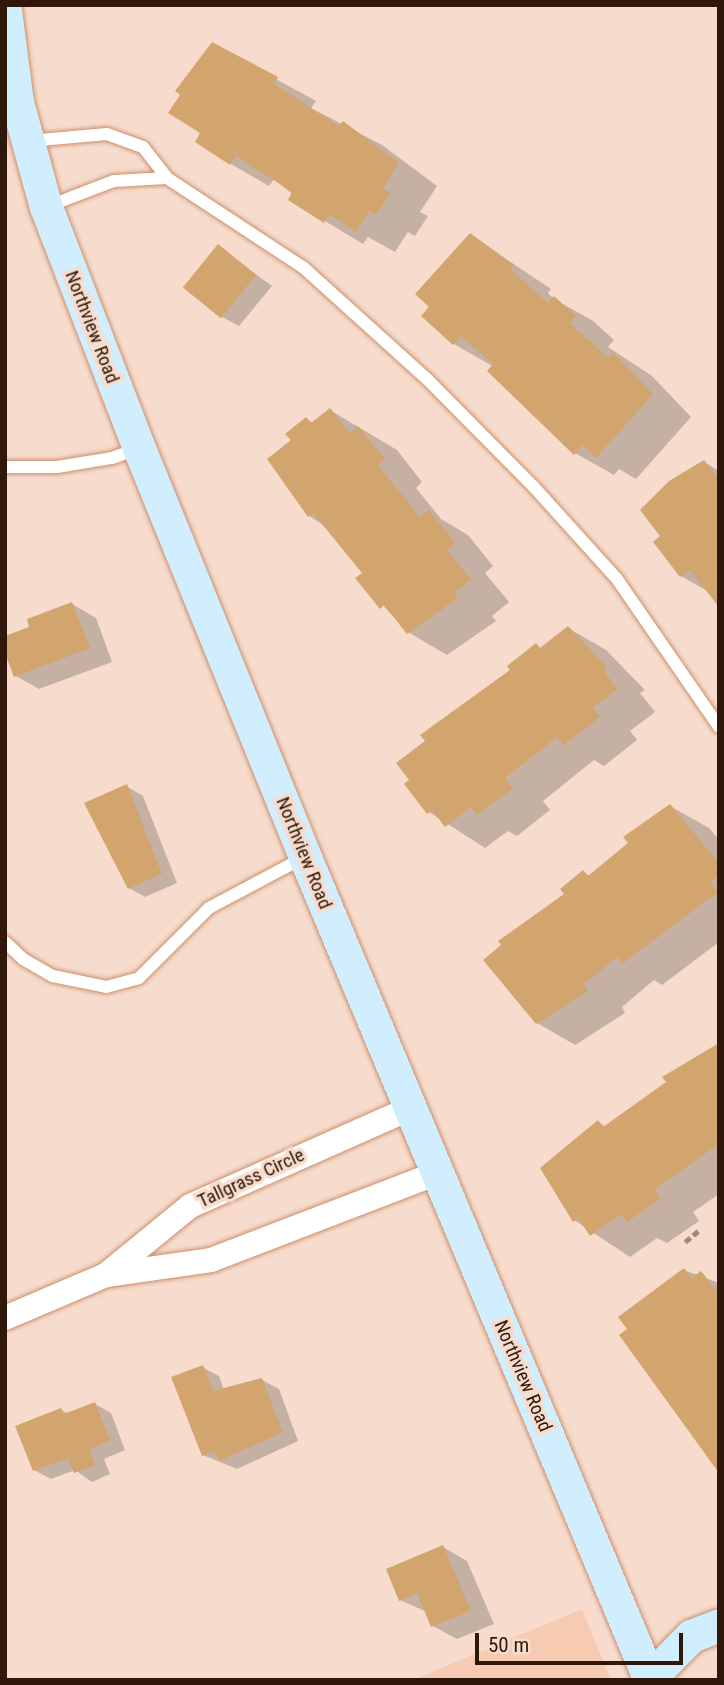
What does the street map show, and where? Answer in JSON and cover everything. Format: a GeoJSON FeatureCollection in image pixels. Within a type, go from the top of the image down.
{"type":"FeatureCollection","features":[{"type":"Feature","properties":{"kind":"street","name":"Northview Road"},"geometry":{"type":"LineString","coordinates":[[5,10],[10,65],[27,141],[46,207],[139,448],[305,857],[649,1680]]}},
{"type":"Feature","properties":{"kind":"street","name":"Tallgrass Circle"},"geometry":{"type":"LineString","coordinates":[[106,1275],[190,1206],[411,1108]]}},
{"type":"Feature","properties":{"kind":"street","name":"Tallgrass Circle"},"geometry":{"type":"LineString","coordinates":[[5,1318],[106,1275],[211,1260],[438,1173]]}},
{"type":"Feature","properties":{"kind":"street"},"geometry":{"type":"LineString","coordinates":[[649,1680],[691,1636],[719,1625]]}},
{"type":"Feature","properties":{"kind":"street"},"geometry":{"type":"LineString","coordinates":[[649,1680],[656,1680]]}},
{"type":"Feature","properties":{"kind":"lane"},"geometry":{"type":"LineString","coordinates":[[27,141],[107,134],[143,147],[167,178],[304,268],[427,379],[617,579],[719,727]]}},
{"type":"Feature","properties":{"kind":"lane"},"geometry":{"type":"LineString","coordinates":[[46,207],[114,181],[167,178]]}},
{"type":"Feature","properties":{"kind":"lane"},"geometry":{"type":"LineString","coordinates":[[5,467],[57,467],[112,458],[139,448]]}},
{"type":"Feature","properties":{"kind":"lane"},"geometry":{"type":"LineString","coordinates":[[5,942],[23,959],[54,976],[106,987],[139,978],[209,908],[305,857]]}},
{"type":"Feature","properties":{"kind":"path"},"geometry":{"type":"LineString","coordinates":[[685,1241],[698,1231]]}},
{"type":"Feature","properties":{"kind":"shaded area"},"geometry":{"type":"Polygon","coordinates":[[[582,1609],[611,1680],[413,1680],[582,1609]]]}},
{"type":"Feature","properties":{"kind":"building"},"geometry":{"type":"Polygon","coordinates":[[[212,42],[278,77],[274,84],[339,126],[343,121],[399,163],[383,188],[390,193],[376,215],[369,211],[356,232],[329,214],[324,223],[288,200],[292,192],[236,156],[230,165],[195,142],[200,133],[168,113],[180,95],[175,91],[212,42]]]}},
{"type":"Feature","properties":{"kind":"building"},"geometry":{"type":"Polygon","coordinates":[[[470,233],[514,265],[510,269],[548,303],[554,296],[576,316],[570,323],[608,358],[613,352],[653,394],[596,458],[582,445],[574,455],[487,371],[493,364],[461,336],[453,345],[421,316],[429,307],[415,294],[470,233]]]}},
{"type":"Feature","properties":{"kind":"building"},"geometry":{"type":"Polygon","coordinates":[[[218,244],[256,275],[221,318],[183,288],[218,244]]]}},
{"type":"Feature","properties":{"kind":"building"},"geometry":{"type":"Polygon","coordinates":[[[330,408],[350,433],[358,426],[385,459],[378,465],[420,517],[429,510],[455,543],[447,550],[471,579],[454,593],[458,598],[407,634],[384,605],[380,609],[355,578],[362,573],[313,513],[308,517],[267,459],[291,440],[285,434],[306,417],[311,423],[330,408]]]}},
{"type":"Feature","properties":{"kind":"building"},"geometry":{"type":"Polygon","coordinates":[[[704,460],[719,479],[719,607],[690,570],[680,577],[653,542],[660,536],[640,510],[669,481],[704,460]]]}},
{"type":"Feature","properties":{"kind":"building"},"geometry":{"type":"Polygon","coordinates":[[[72,602],[90,648],[14,677],[5,653],[5,636],[29,627],[27,619],[72,602]]]}},
{"type":"Feature","properties":{"kind":"building"},"geometry":{"type":"Polygon","coordinates":[[[568,626],[607,667],[603,670],[617,689],[593,708],[600,717],[564,745],[557,737],[505,778],[513,788],[477,815],[471,807],[445,827],[432,810],[427,814],[404,784],[409,780],[396,763],[425,741],[420,735],[510,670],[507,666],[536,643],[540,648],[568,626]]]}},
{"type":"Feature","properties":{"kind":"building"},"geometry":{"type":"Polygon","coordinates":[[[127,784],[162,874],[128,889],[84,803],[127,784]]]}},
{"type":"Feature","properties":{"kind":"building"},"geometry":{"type":"Polygon","coordinates":[[[670,804],[719,863],[719,875],[710,882],[718,892],[622,964],[617,957],[584,984],[588,991],[536,1024],[483,960],[501,945],[498,941],[564,894],[560,889],[583,870],[588,876],[628,843],[623,837],[670,804]]]}},
{"type":"Feature","properties":{"kind":"building"},"geometry":{"type":"Polygon","coordinates":[[[719,1043],[719,1144],[655,1189],[661,1198],[627,1222],[621,1214],[590,1236],[578,1218],[573,1222],[540,1168],[598,1120],[603,1127],[666,1082],[662,1077],[719,1043]]]}},
{"type":"Feature","properties":{"kind":"building"},"geometry":{"type":"Polygon","coordinates":[[[684,1268],[691,1278],[701,1271],[719,1294],[719,1473],[619,1335],[627,1329],[618,1317],[684,1268]]]}},
{"type":"Feature","properties":{"kind":"building"},"geometry":{"type":"Polygon","coordinates":[[[203,1365],[213,1391],[262,1378],[283,1432],[219,1461],[215,1451],[202,1456],[171,1377],[203,1365]]]}},
{"type":"Feature","properties":{"kind":"building"},"geometry":{"type":"Polygon","coordinates":[[[95,1402],[110,1441],[89,1449],[95,1465],[74,1473],[68,1458],[33,1471],[15,1426],[61,1408],[64,1414],[95,1402]]]}},
{"type":"Feature","properties":{"kind":"building"},"geometry":{"type":"Polygon","coordinates":[[[443,1545],[471,1611],[431,1627],[417,1593],[399,1601],[386,1569],[443,1545]]]}}]}
